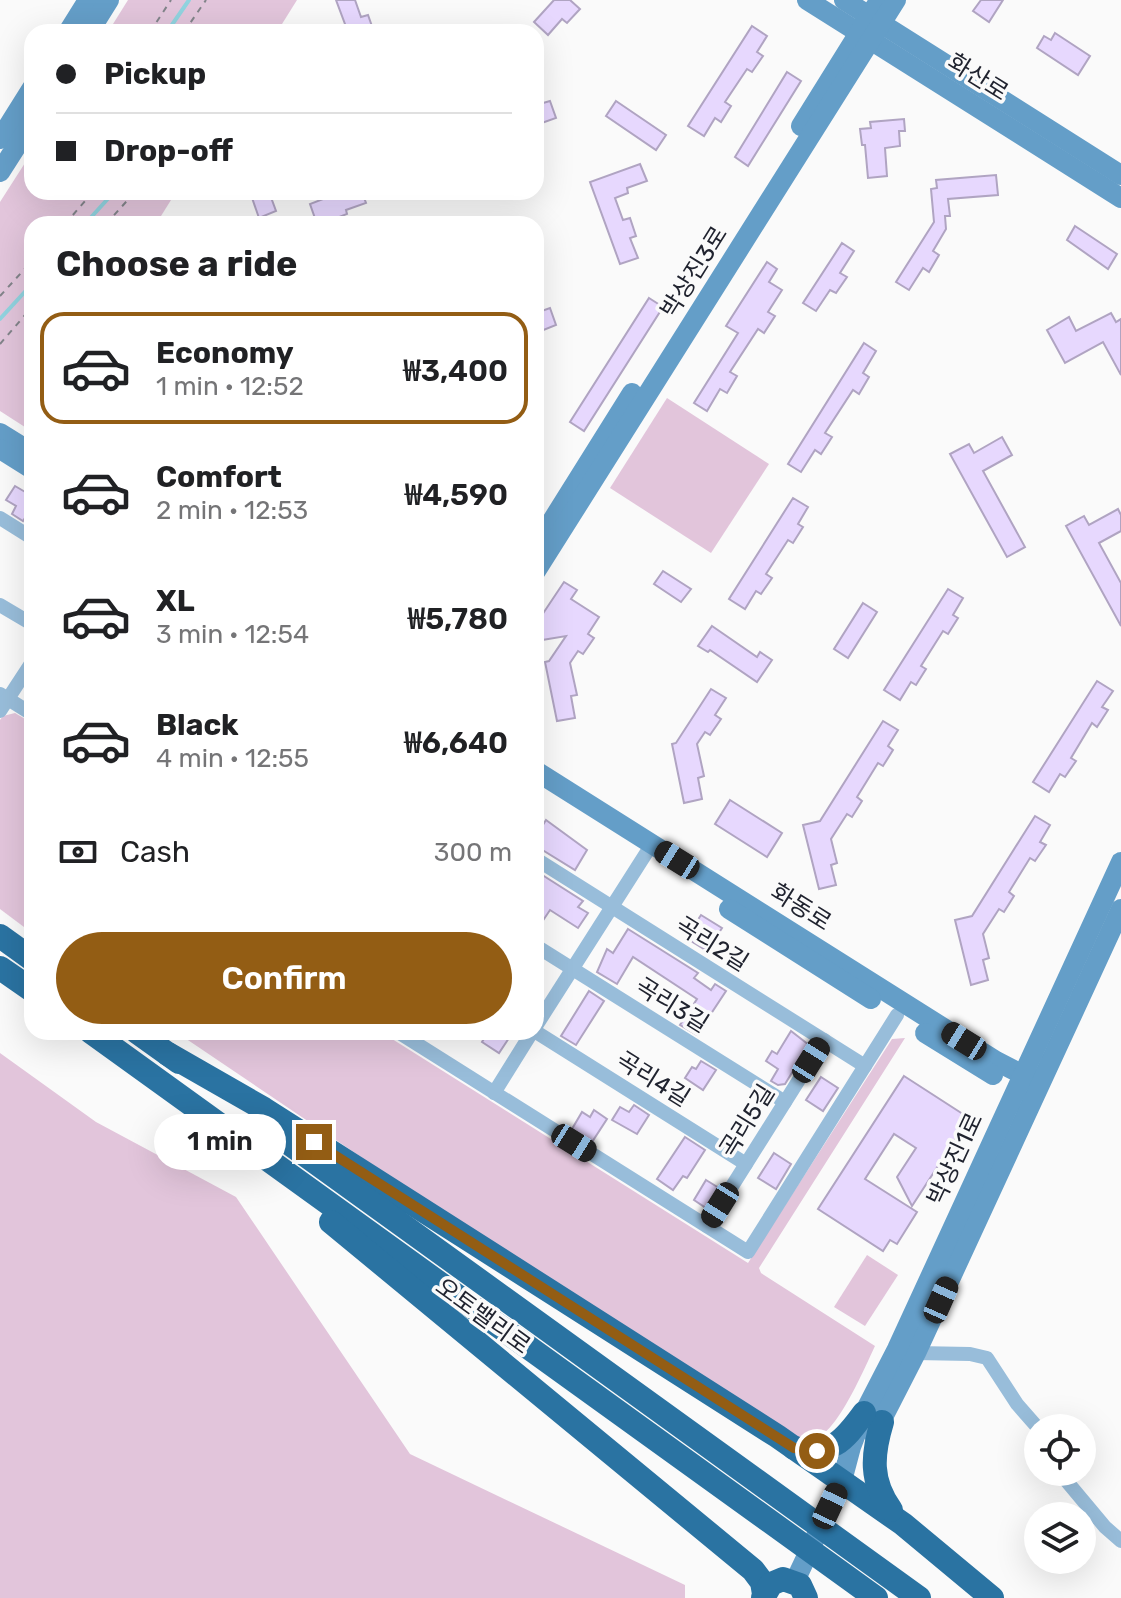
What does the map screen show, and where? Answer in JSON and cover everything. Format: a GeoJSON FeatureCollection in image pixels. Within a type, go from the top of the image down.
{"type":"FeatureCollection","features":[{"type":"Feature","properties":{"kind":"highway"},"geometry":{"type":"LineString","coordinates":[[0,936],[24,953]]}},
{"type":"Feature","properties":{"kind":"highway"},"geometry":{"type":"LineString","coordinates":[[0,968],[24,984]]}},
{"type":"Feature","properties":{"kind":"highway","name":"오토밸리로"},"geometry":{"type":"LineString","coordinates":[[102,1040],[876,1598]]}},
{"type":"Feature","properties":{"kind":"highway","name":"오토밸리로"},"geometry":{"type":"LineString","coordinates":[[148,1040],[325,1171],[919,1598]]}},
{"type":"Feature","properties":{"kind":"highway"},"geometry":{"type":"LineString","coordinates":[[168,1054],[264,1109],[794,1448],[903,1524],[992,1598]]}},
{"type":"Feature","properties":{"kind":"highway"},"geometry":{"type":"LineString","coordinates":[[225,1126],[348,1238],[753,1570],[762,1582],[764,1596]]}},
{"type":"Feature","properties":{"kind":"highway"},"geometry":{"type":"LineString","coordinates":[[794,1448],[817,1451],[835,1445],[873,1418],[873,1470],[884,1501],[903,1524]]}},
{"type":"Feature","properties":{"kind":"highway"},"geometry":{"type":"LineString","coordinates":[[764,1596],[777,1581],[801,1590]]}},
{"type":"Feature","properties":{"kind":"street"},"geometry":{"type":"LineString","coordinates":[[73,24],[88,0]]}},
{"type":"Feature","properties":{"kind":"street"},"geometry":{"type":"LineString","coordinates":[[94,24],[109,0]]}},
{"type":"Feature","properties":{"kind":"street","name":"화산로"},"geometry":{"type":"LineString","coordinates":[[807,0],[872,23],[1121,175]]}},
{"type":"Feature","properties":{"kind":"street","name":"화산로"},"geometry":{"type":"LineString","coordinates":[[844,0],[872,23],[1121,198]]}},
{"type":"Feature","properties":{"kind":"street","name":"박상진3로"},"geometry":{"type":"LineString","coordinates":[[544,533],[872,23],[896,0]]}},
{"type":"Feature","properties":{"kind":"street","name":"박상진3로"},"geometry":{"type":"LineString","coordinates":[[544,558],[872,23]]}},
{"type":"Feature","properties":{"kind":"street"},"geometry":{"type":"LineString","coordinates":[[0,139],[24,101]]}},
{"type":"Feature","properties":{"kind":"street"},"geometry":{"type":"LineString","coordinates":[[0,172],[24,134]]}},
{"type":"Feature","properties":{"kind":"street"},"geometry":{"type":"LineString","coordinates":[[0,433],[24,448]]}},
{"type":"Feature","properties":{"kind":"street"},"geometry":{"type":"LineString","coordinates":[[0,449],[24,464]]}},
{"type":"Feature","properties":{"kind":"street"},"geometry":{"type":"LineString","coordinates":[[0,518],[24,533]]}},
{"type":"Feature","properties":{"kind":"street"},"geometry":{"type":"LineString","coordinates":[[0,605],[24,619]]}},
{"type":"Feature","properties":{"kind":"street"},"geometry":{"type":"LineString","coordinates":[[24,673],[3,701],[24,710]]}},
{"type":"Feature","properties":{"kind":"street","name":"화동로"},"geometry":{"type":"LineString","coordinates":[[544,777],[648,850],[897,1015],[1028,1085]]}},
{"type":"Feature","properties":{"kind":"street","name":"화동로"},"geometry":{"type":"LineString","coordinates":[[544,792],[648,850],[996,1061],[1028,1085]]}},
{"type":"Feature","properties":{"kind":"street"},"geometry":{"type":"LineString","coordinates":[[544,1015],[648,850]]}},
{"type":"Feature","properties":{"kind":"street","name":"박상진1로"},"geometry":{"type":"LineString","coordinates":[[801,1590],[842,1481],[851,1447],[916,1353],[1121,862]]}},
{"type":"Feature","properties":{"kind":"street","name":"곡리2길"},"geometry":{"type":"LineString","coordinates":[[544,864],[865,1066]]}},
{"type":"Feature","properties":{"kind":"street","name":"박상진1로"},"geometry":{"type":"LineString","coordinates":[[873,1418],[897,1349],[1028,1085],[1121,909]]}},
{"type":"Feature","properties":{"kind":"street","name":"곡리3길"},"geometry":{"type":"LineString","coordinates":[[544,951],[785,1102]]}},
{"type":"Feature","properties":{"kind":"street"},"geometry":{"type":"LineString","coordinates":[[411,1040],[748,1252],[897,1015]]}},
{"type":"Feature","properties":{"kind":"street","name":"곡리4길"},"geometry":{"type":"LineString","coordinates":[[544,1036],[746,1164]]}},
{"type":"Feature","properties":{"kind":"street"},"geometry":{"type":"LineString","coordinates":[[494,1093],[528,1040]]}},
{"type":"Feature","properties":{"kind":"street","name":"곡리5길"},"geometry":{"type":"LineString","coordinates":[[707,1226],[824,1040]]}},
{"type":"Feature","properties":{"kind":"street"},"geometry":{"type":"LineString","coordinates":[[916,1353],[970,1354],[987,1358],[1026,1414]]}},
{"type":"Feature","properties":{"kind":"street"},"geometry":{"type":"LineString","coordinates":[[1071,1486],[1121,1541]]}},
{"type":"Feature","properties":{"kind":"path"},"geometry":{"type":"LineString","coordinates":[[155,24],[171,0]]}},
{"type":"Feature","properties":{"kind":"path"},"geometry":{"type":"LineString","coordinates":[[190,24],[206,0]]}},
{"type":"Feature","properties":{"kind":"path"},"geometry":{"type":"LineString","coordinates":[[72,216],[86,200]]}},
{"type":"Feature","properties":{"kind":"path"},"geometry":{"type":"LineString","coordinates":[[113,216],[128,200]]}},
{"type":"Feature","properties":{"kind":"path"},"geometry":{"type":"LineString","coordinates":[[0,296],[24,270]]}},
{"type":"Feature","properties":{"kind":"path"},"geometry":{"type":"LineString","coordinates":[[0,344],[24,316]]}},
{"type":"Feature","properties":{"kind":"shaded area"},"geometry":{"type":"Polygon","coordinates":[[[128,0],[297,0],[282,24],[113,24],[128,0]]]}},
{"type":"Feature","properties":{"kind":"shaded area"},"geometry":{"type":"Polygon","coordinates":[[[24,164],[24,200],[171,200],[161,216],[24,216],[24,426],[0,411],[0,202],[24,164]]]}},
{"type":"Feature","properties":{"kind":"shaded area"},"geometry":{"type":"Polygon","coordinates":[[[667,398],[769,464],[711,553],[610,488],[667,398]]]}},
{"type":"Feature","properties":{"kind":"shaded area"},"geometry":{"type":"Polygon","coordinates":[[[15,713],[24,718],[24,927],[0,909],[0,720],[15,713]]]}},
{"type":"Feature","properties":{"kind":"shaded area"},"geometry":{"type":"Polygon","coordinates":[[[905,1038],[759,1268],[761,1273],[875,1346],[841,1413],[823,1434],[814,1439],[795,1438],[404,1186],[188,1040],[394,1040],[748,1263],[892,1039],[905,1038]]]}},
{"type":"Feature","properties":{"kind":"shaded area"},"geometry":{"type":"Polygon","coordinates":[[[0,1053],[96,1122],[236,1197],[410,1454],[685,1585],[685,1598],[0,1598],[0,1053]]]}},
{"type":"Feature","properties":{"kind":"shaded area"},"geometry":{"type":"Polygon","coordinates":[[[867,1255],[898,1275],[865,1326],[834,1307],[867,1255]]]}},
{"type":"Feature","properties":{"kind":"building"},"geometry":{"type":"Polygon","coordinates":[[[336,0],[355,0],[361,17],[368,15],[371,24],[345,24],[336,0]]]}},
{"type":"Feature","properties":{"kind":"building"},"geometry":{"type":"Polygon","coordinates":[[[554,0],[570,0],[580,9],[567,23],[562,19],[548,35],[544,31],[544,24],[534,22],[554,0]]]}},
{"type":"Feature","properties":{"kind":"building"},"geometry":{"type":"Polygon","coordinates":[[[981,0],[1003,0],[989,22],[973,11],[981,0]]]}},
{"type":"Feature","properties":{"kind":"building"},"geometry":{"type":"Polygon","coordinates":[[[752,26],[767,36],[757,52],[763,56],[752,72],[747,69],[725,102],[731,106],[721,122],[715,118],[704,136],[688,126],[752,26]]]}},
{"type":"Feature","properties":{"kind":"building"},"geometry":{"type":"Polygon","coordinates":[[[1055,33],[1090,56],[1078,75],[1037,48],[1044,36],[1051,40],[1055,33]]]}},
{"type":"Feature","properties":{"kind":"building"},"geometry":{"type":"Polygon","coordinates":[[[787,72],[801,81],[748,166],[735,157],[787,72]]]}},
{"type":"Feature","properties":{"kind":"building"},"geometry":{"type":"Polygon","coordinates":[[[550,101],[556,118],[544,122],[544,103],[550,101]]]}},
{"type":"Feature","properties":{"kind":"building"},"geometry":{"type":"Polygon","coordinates":[[[616,101],[666,135],[656,150],[606,116],[616,101]]]}},
{"type":"Feature","properties":{"kind":"building"},"geometry":{"type":"Polygon","coordinates":[[[904,119],[905,131],[899,131],[900,146],[885,148],[887,176],[868,178],[860,129],[871,128],[870,122],[904,119]]]}},
{"type":"Feature","properties":{"kind":"building"},"geometry":{"type":"Polygon","coordinates":[[[640,164],[647,181],[627,188],[628,193],[615,198],[623,220],[630,218],[636,236],[630,238],[638,258],[620,264],[590,182],[640,164]]]}},
{"type":"Feature","properties":{"kind":"building"},"geometry":{"type":"Polygon","coordinates":[[[996,175],[998,195],[948,199],[950,216],[945,216],[946,229],[933,251],[939,255],[929,272],[923,268],[909,290],[896,282],[934,222],[931,189],[937,188],[936,180],[996,175]]]}},
{"type":"Feature","properties":{"kind":"building"},"geometry":{"type":"Polygon","coordinates":[[[253,200],[272,200],[276,211],[258,216],[253,200]]]}},
{"type":"Feature","properties":{"kind":"building"},"geometry":{"type":"Polygon","coordinates":[[[320,200],[365,200],[366,203],[346,210],[347,214],[342,216],[314,216],[310,204],[320,200]]]}},
{"type":"Feature","properties":{"kind":"building"},"geometry":{"type":"Polygon","coordinates":[[[1075,226],[1117,254],[1108,269],[1067,240],[1075,226]]]}},
{"type":"Feature","properties":{"kind":"building"},"geometry":{"type":"Polygon","coordinates":[[[842,243],[854,251],[840,273],[847,277],[836,293],[830,290],[816,311],[803,303],[842,243]]]}},
{"type":"Feature","properties":{"kind":"building"},"geometry":{"type":"Polygon","coordinates":[[[767,262],[777,269],[769,282],[782,290],[768,312],[775,316],[764,333],[758,329],[730,372],[737,376],[727,393],[720,389],[707,411],[694,403],[738,333],[726,326],[767,262]]]}},
{"type":"Feature","properties":{"kind":"building"},"geometry":{"type":"Polygon","coordinates":[[[649,298],[663,307],[584,431],[570,422],[649,298]]]}},
{"type":"Feature","properties":{"kind":"building"},"geometry":{"type":"Polygon","coordinates":[[[550,308],[556,325],[544,330],[544,310],[550,308]]]}},
{"type":"Feature","properties":{"kind":"building"},"geometry":{"type":"Polygon","coordinates":[[[1111,313],[1116,322],[1121,319],[1121,375],[1103,342],[1065,363],[1047,330],[1069,317],[1076,331],[1111,313]]]}},
{"type":"Feature","properties":{"kind":"building"},"geometry":{"type":"Polygon","coordinates":[[[864,343],[876,351],[863,373],[869,377],[859,394],[853,390],[825,433],[832,437],[821,454],[815,450],[801,472],[788,464],[864,343]]]}},
{"type":"Feature","properties":{"kind":"building"},"geometry":{"type":"Polygon","coordinates":[[[1002,437],[1012,455],[983,471],[1025,547],[1007,557],[950,454],[969,444],[974,453],[1002,437]]]}},
{"type":"Feature","properties":{"kind":"building"},"geometry":{"type":"Polygon","coordinates":[[[15,486],[24,491],[23,521],[12,514],[16,506],[6,500],[15,486]]]}},
{"type":"Feature","properties":{"kind":"building"},"geometry":{"type":"Polygon","coordinates":[[[793,498],[808,507],[798,524],[803,527],[793,543],[788,540],[766,574],[772,578],[761,594],[756,591],[745,609],[729,599],[793,498]]]}},
{"type":"Feature","properties":{"kind":"building"},"geometry":{"type":"Polygon","coordinates":[[[1118,509],[1121,531],[1099,543],[1121,583],[1121,626],[1066,526],[1084,516],[1089,525],[1118,509]]]}},
{"type":"Feature","properties":{"kind":"building"},"geometry":{"type":"Polygon","coordinates":[[[663,571],[691,589],[681,602],[654,584],[663,571]]]}},
{"type":"Feature","properties":{"kind":"building"},"geometry":{"type":"Polygon","coordinates":[[[564,582],[577,590],[571,599],[599,617],[588,634],[594,638],[583,654],[578,651],[570,663],[577,695],[571,696],[575,718],[557,721],[545,662],[549,661],[566,636],[544,640],[544,612],[564,582]]]}},
{"type":"Feature","properties":{"kind":"building"},"geometry":{"type":"Polygon","coordinates":[[[948,589],[963,598],[953,615],[958,618],[948,634],[943,631],[921,666],[926,669],[916,685],[911,682],[900,700],[884,690],[948,589]]]}},
{"type":"Feature","properties":{"kind":"building"},"geometry":{"type":"Polygon","coordinates":[[[863,603],[877,612],[848,658],[834,649],[863,603]]]}},
{"type":"Feature","properties":{"kind":"building"},"geometry":{"type":"Polygon","coordinates":[[[712,626],[757,657],[760,652],[772,660],[757,682],[710,650],[708,652],[698,646],[712,626]]]}},
{"type":"Feature","properties":{"kind":"building"},"geometry":{"type":"Polygon","coordinates":[[[1097,681],[1113,691],[1102,707],[1108,710],[1097,727],[1092,723],[1071,758],[1076,761],[1065,777],[1060,774],[1049,792],[1033,782],[1097,681]]]}},
{"type":"Feature","properties":{"kind":"building"},"geometry":{"type":"Polygon","coordinates":[[[711,689],[726,698],[715,715],[721,719],[710,735],[705,732],[697,744],[704,776],[698,778],[702,799],[684,803],[672,744],[676,743],[711,689]]]}},
{"type":"Feature","properties":{"kind":"building"},"geometry":{"type":"Polygon","coordinates":[[[883,721],[898,730],[888,746],[893,750],[883,766],[878,763],[857,797],[862,801],[852,817],[847,814],[831,839],[837,863],[831,865],[836,885],[819,889],[803,825],[820,821],[883,721]]]}},
{"type":"Feature","properties":{"kind":"building"},"geometry":{"type":"Polygon","coordinates":[[[730,800],[782,833],[767,857],[715,824],[730,800]]]}},
{"type":"Feature","properties":{"kind":"building"},"geometry":{"type":"Polygon","coordinates":[[[1035,816],[1050,825],[1040,842],[1046,845],[1035,861],[1030,858],[1009,892],[1014,896],[1004,912],[999,909],[983,934],[989,958],[983,960],[988,980],[971,985],[955,920],[972,916],[1035,816]]]}},
{"type":"Feature","properties":{"kind":"building"},"geometry":{"type":"Polygon","coordinates":[[[546,820],[587,850],[575,870],[544,851],[546,820]]]}},
{"type":"Feature","properties":{"kind":"building"},"geometry":{"type":"Polygon","coordinates":[[[544,876],[583,901],[578,907],[588,913],[578,928],[550,910],[544,919],[544,876]]]}},
{"type":"Feature","properties":{"kind":"building"},"geometry":{"type":"Polygon","coordinates":[[[701,915],[722,928],[707,951],[686,938],[701,915]]]}},
{"type":"Feature","properties":{"kind":"building"},"geometry":{"type":"Polygon","coordinates":[[[628,929],[698,973],[694,978],[711,990],[715,984],[726,991],[697,1035],[680,1025],[697,999],[633,957],[617,984],[597,972],[607,949],[613,953],[628,929]]]}},
{"type":"Feature","properties":{"kind":"building"},"geometry":{"type":"Polygon","coordinates":[[[589,991],[604,1001],[576,1045],[561,1036],[589,991]]]}},
{"type":"Feature","properties":{"kind":"building"},"geometry":{"type":"Polygon","coordinates":[[[791,1031],[809,1045],[785,1084],[778,1085],[771,1081],[778,1069],[766,1061],[772,1051],[777,1054],[791,1031]]]}},
{"type":"Feature","properties":{"kind":"building"},"geometry":{"type":"Polygon","coordinates":[[[483,1040],[508,1040],[499,1053],[483,1040]]]}},
{"type":"Feature","properties":{"kind":"building"},"geometry":{"type":"Polygon","coordinates":[[[701,1061],[716,1070],[703,1090],[685,1078],[692,1067],[696,1069],[701,1061]]]}},
{"type":"Feature","properties":{"kind":"building"},"geometry":{"type":"Polygon","coordinates":[[[904,1076],[969,1118],[912,1206],[897,1177],[916,1148],[894,1134],[865,1179],[917,1212],[897,1244],[890,1240],[883,1251],[818,1209],[904,1076]]]}},
{"type":"Feature","properties":{"kind":"building"},"geometry":{"type":"Polygon","coordinates":[[[821,1077],[838,1088],[823,1111],[806,1100],[821,1077]]]}},
{"type":"Feature","properties":{"kind":"building"},"geometry":{"type":"Polygon","coordinates":[[[634,1105],[649,1115],[637,1134],[612,1120],[620,1107],[629,1112],[634,1105]]]}},
{"type":"Feature","properties":{"kind":"building"},"geometry":{"type":"Polygon","coordinates":[[[594,1110],[607,1119],[592,1142],[572,1129],[582,1112],[590,1117],[594,1110]]]}},
{"type":"Feature","properties":{"kind":"building"},"geometry":{"type":"Polygon","coordinates":[[[685,1137],[705,1150],[687,1178],[683,1176],[673,1190],[657,1179],[685,1137]]]}},
{"type":"Feature","properties":{"kind":"building"},"geometry":{"type":"Polygon","coordinates":[[[774,1153],[791,1164],[776,1189],[758,1178],[774,1153]]]}},
{"type":"Feature","properties":{"kind":"building"},"geometry":{"type":"Polygon","coordinates":[[[706,1180],[719,1188],[706,1208],[694,1200],[706,1180]]]}},
{"type":"Feature","properties":{"kind":"waterway"},"geometry":{"type":"LineString","coordinates":[[172,24],[189,0]]}},
{"type":"Feature","properties":{"kind":"waterway"},"geometry":{"type":"LineString","coordinates":[[92,216],[107,200]]}},
{"type":"Feature","properties":{"kind":"waterway"},"geometry":{"type":"LineString","coordinates":[[0,319],[24,293]]}},
{"type":"Feature","properties":{"kind":"route"},"geometry":{"type":"LineString","coordinates":[[314,1142],[794,1448],[817,1451]]}}]}
